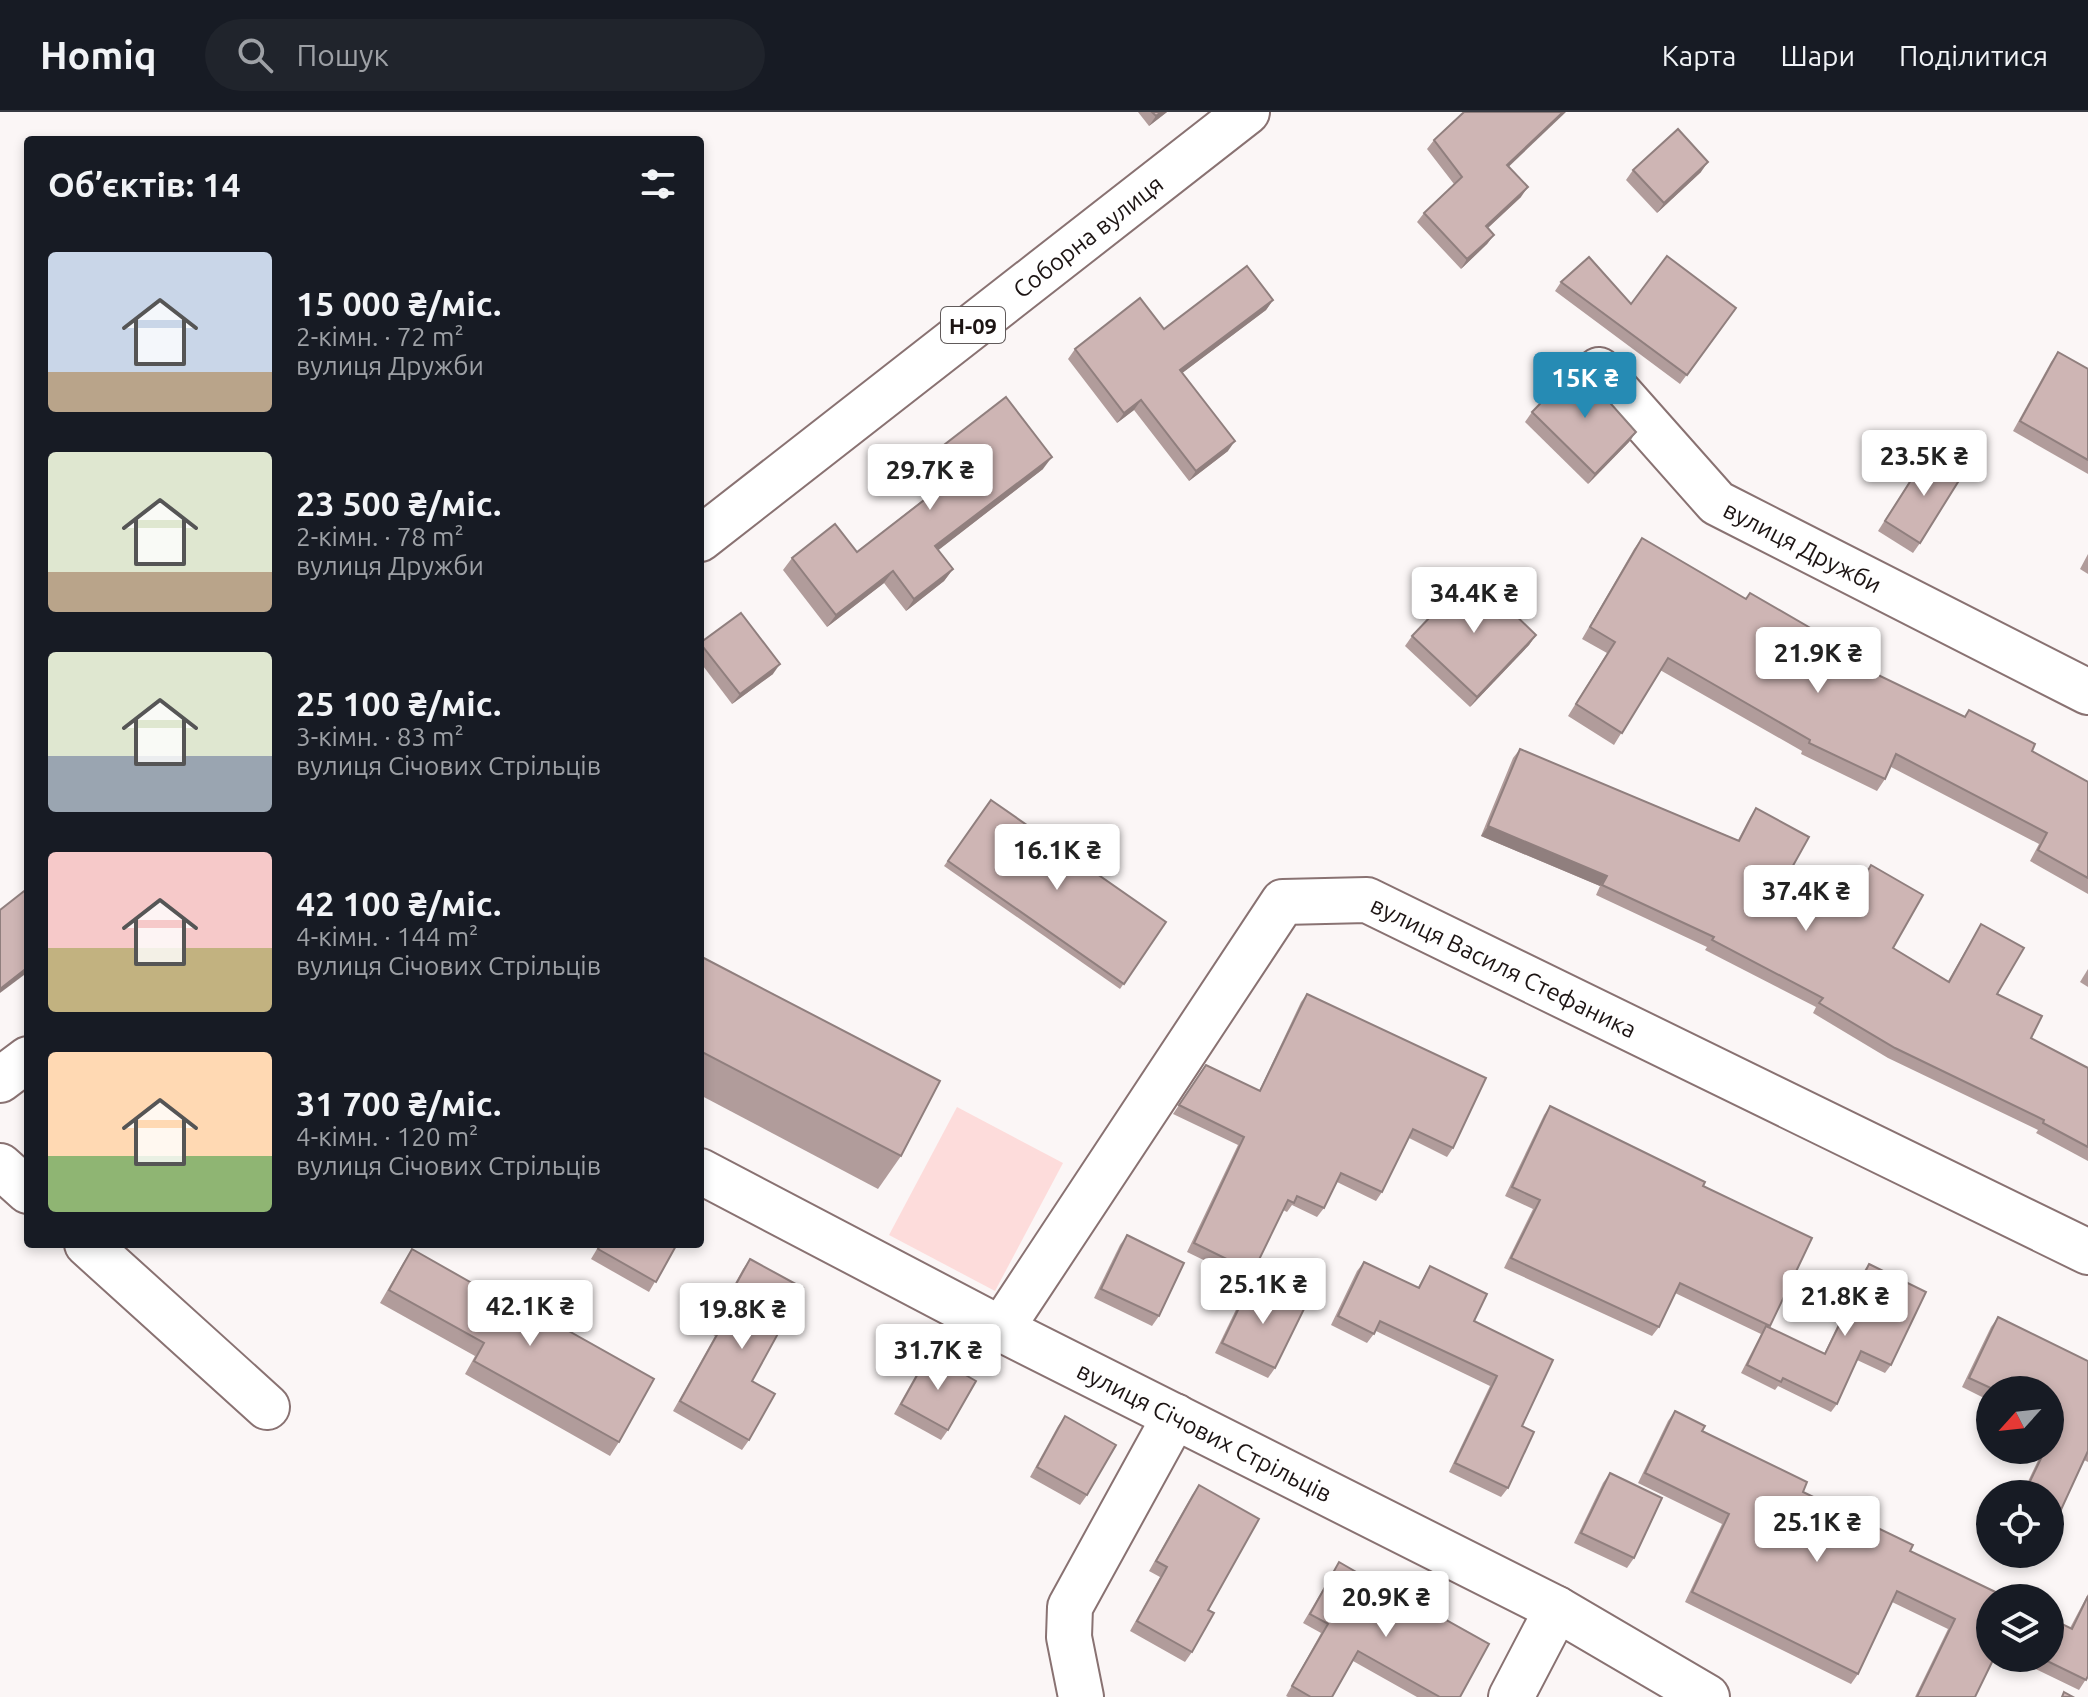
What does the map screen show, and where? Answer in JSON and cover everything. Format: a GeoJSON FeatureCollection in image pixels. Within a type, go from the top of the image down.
{"type":"FeatureCollection","features":[{"type":"Feature","properties":{"kind":"street","name":"Соборна вулиця"},"geometry":{"type":"LineString","coordinates":[[704,536],[1247,112]]}},
{"type":"Feature","properties":{"kind":"street","name":"вулиця Дружби"},"geometry":{"type":"LineString","coordinates":[[1599,370],[1717,503],[2088,692]]}},
{"type":"Feature","properties":{"kind":"street","name":"вулиця Василя Стефаника"},"geometry":{"type":"LineString","coordinates":[[1001,1329],[1283,902],[1367,900],[2088,1252]]}},
{"type":"Feature","properties":{"kind":"street"},"geometry":{"type":"LineString","coordinates":[[0,1080],[24,1062]]}},
{"type":"Feature","properties":{"kind":"street"},"geometry":{"type":"LineString","coordinates":[[0,1166],[24,1187]]}},
{"type":"Feature","properties":{"kind":"street","name":"вулиця Січових Стрільців"},"geometry":{"type":"LineString","coordinates":[[704,1173],[1001,1329],[1557,1609],[1707,1697]]}},
{"type":"Feature","properties":{"kind":"street"},"geometry":{"type":"LineString","coordinates":[[91,1248],[267,1407]]}},
{"type":"Feature","properties":{"kind":"street"},"geometry":{"type":"LineString","coordinates":[[1081,1697],[1069,1637],[1070,1607],[1175,1416]]}},
{"type":"Feature","properties":{"kind":"street"},"geometry":{"type":"LineString","coordinates":[[1511,1697],[1557,1609]]}},
{"type":"Feature","properties":{"kind":"shaded area"},"geometry":{"type":"Polygon","coordinates":[[[957,1107],[1063,1163],[995,1291],[889,1235],[957,1107]]]}},
{"type":"Feature","properties":{"kind":"building"},"geometry":{"type":"Polygon","coordinates":[[[1464,112],[1563,112],[1507,165],[1528,187],[1486,226],[1494,235],[1467,259],[1424,213],[1462,177],[1434,140],[1464,112]]]}},
{"type":"Feature","properties":{"kind":"building"},"geometry":{"type":"Polygon","coordinates":[[[1678,129],[1708,162],[1664,203],[1633,170],[1678,129]]]}},
{"type":"Feature","properties":{"kind":"building"},"geometry":{"type":"Polygon","coordinates":[[[1667,256],[1736,308],[1687,375],[1561,282],[1589,257],[1631,304],[1667,256]]]}},
{"type":"Feature","properties":{"kind":"building"},"geometry":{"type":"Polygon","coordinates":[[[1247,266],[1273,300],[1180,370],[1235,441],[1196,471],[1141,400],[1124,413],[1075,349],[1140,298],[1164,329],[1247,266]]]}},
{"type":"Feature","properties":{"kind":"building"},"geometry":{"type":"Polygon","coordinates":[[[2058,352],[2088,369],[2088,460],[2020,421],[2058,352]]]}},
{"type":"Feature","properties":{"kind":"building"},"geometry":{"type":"Polygon","coordinates":[[[1582,361],[1587,377],[1636,432],[1595,474],[1532,412],[1582,361]]]}},
{"type":"Feature","properties":{"kind":"building"},"geometry":{"type":"Polygon","coordinates":[[[1006,397],[1052,457],[935,546],[953,569],[914,599],[893,571],[836,615],[792,558],[835,524],[857,552],[941,487],[922,462],[1006,397]]]}},
{"type":"Feature","properties":{"kind":"building"},"geometry":{"type":"Polygon","coordinates":[[[1929,452],[1963,474],[1920,543],[1885,521],[1929,452]]]}},
{"type":"Feature","properties":{"kind":"building"},"geometry":{"type":"Polygon","coordinates":[[[1642,538],[1746,599],[1750,593],[1826,637],[1820,647],[1965,717],[1969,710],[2035,744],[2032,751],[2088,782],[2088,878],[2038,850],[2047,833],[1896,754],[1885,779],[1809,743],[1810,740],[1668,658],[1622,733],[1576,704],[1615,642],[1590,627],[1642,538]]]}},
{"type":"Feature","properties":{"kind":"building"},"geometry":{"type":"Polygon","coordinates":[[[1472,573],[1536,635],[1477,697],[1412,636],[1472,573]]]}},
{"type":"Feature","properties":{"kind":"building"},"geometry":{"type":"Polygon","coordinates":[[[741,613],[780,664],[740,694],[704,648],[704,640],[741,613]]]}},
{"type":"Feature","properties":{"kind":"building"},"geometry":{"type":"Polygon","coordinates":[[[1520,749],[1739,841],[1756,808],[1809,837],[1785,880],[1845,911],[1871,865],[1923,895],[1893,948],[1949,982],[1981,924],[2024,948],[1997,994],[2042,1016],[2031,1038],[2088,1068],[2088,1147],[2043,1123],[2044,1120],[1895,1048],[1819,1003],[1823,998],[1712,940],[1714,937],[1602,885],[1607,876],[1488,826],[1520,749]]]}},
{"type":"Feature","properties":{"kind":"building"},"geometry":{"type":"Polygon","coordinates":[[[991,800],[1166,922],[1124,984],[948,861],[991,800]]]}},
{"type":"Feature","properties":{"kind":"building"},"geometry":{"type":"Polygon","coordinates":[[[24,891],[24,970],[0,989],[0,910],[24,891]]]}},
{"type":"Feature","properties":{"kind":"building"},"geometry":{"type":"Polygon","coordinates":[[[704,958],[940,1081],[901,1156],[704,1053],[704,958]]]}},
{"type":"Feature","properties":{"kind":"building"},"geometry":{"type":"Polygon","coordinates":[[[1307,994],[1486,1078],[1453,1148],[1413,1129],[1382,1192],[1341,1173],[1324,1208],[1297,1196],[1294,1203],[1288,1200],[1253,1272],[1194,1243],[1244,1137],[1179,1105],[1206,1065],[1260,1091],[1307,994]]]}},
{"type":"Feature","properties":{"kind":"building"},"geometry":{"type":"Polygon","coordinates":[[[1550,1106],[1705,1182],[1703,1186],[1812,1238],[1770,1326],[1680,1283],[1659,1327],[1511,1258],[1540,1200],[1512,1187],[1550,1106]]]}},
{"type":"Feature","properties":{"kind":"building"},"geometry":{"type":"Polygon","coordinates":[[[1127,1235],[1184,1263],[1159,1316],[1101,1289],[1127,1235]]]}},
{"type":"Feature","properties":{"kind":"building"},"geometry":{"type":"Polygon","coordinates":[[[599,1248],[675,1248],[656,1282],[599,1248]]]}},
{"type":"Feature","properties":{"kind":"building"},"geometry":{"type":"Polygon","coordinates":[[[412,1249],[507,1303],[510,1298],[654,1379],[619,1442],[474,1361],[484,1343],[389,1290],[412,1249]]]}},
{"type":"Feature","properties":{"kind":"building"},"geometry":{"type":"Polygon","coordinates":[[[750,1259],[803,1288],[752,1381],[775,1394],[749,1440],[680,1401],[722,1326],[715,1322],[750,1259]]]}},
{"type":"Feature","properties":{"kind":"building"},"geometry":{"type":"Polygon","coordinates":[[[1364,1262],[1419,1288],[1430,1266],[1487,1294],[1474,1321],[1553,1360],[1522,1426],[1534,1432],[1508,1488],[1455,1463],[1497,1376],[1380,1321],[1374,1334],[1338,1316],[1364,1262]]]}},
{"type":"Feature","properties":{"kind":"building"},"geometry":{"type":"Polygon","coordinates":[[[1869,1264],[1926,1292],[1891,1365],[1861,1351],[1837,1404],[1747,1365],[1766,1326],[1825,1354],[1869,1264]]]}},
{"type":"Feature","properties":{"kind":"building"},"geometry":{"type":"Polygon","coordinates":[[[1251,1283],[1304,1309],[1275,1368],[1222,1343],[1251,1283]]]}},
{"type":"Feature","properties":{"kind":"building"},"geometry":{"type":"Polygon","coordinates":[[[1998,1317],[2088,1361],[2088,1451],[2064,1503],[2064,1480],[2031,1480],[2038,1464],[2064,1464],[2064,1376],[1976,1376],[1976,1381],[1969,1378],[1998,1317]]]}},
{"type":"Feature","properties":{"kind":"building"},"geometry":{"type":"Polygon","coordinates":[[[929,1354],[976,1381],[948,1430],[901,1404],[929,1354]]]}},
{"type":"Feature","properties":{"kind":"building"},"geometry":{"type":"Polygon","coordinates":[[[1675,1411],[1705,1426],[1702,1431],[1807,1482],[1803,1492],[1913,1545],[1910,1551],[1979,1584],[1976,1584],[1976,1672],[1987,1672],[1975,1697],[1917,1697],[1955,1619],[1897,1591],[1858,1674],[1692,1592],[1729,1514],[1645,1473],[1675,1411]]]}},
{"type":"Feature","properties":{"kind":"building"},"geometry":{"type":"Polygon","coordinates":[[[1065,1416],[1116,1445],[1087,1495],[1037,1467],[1065,1416]]]}},
{"type":"Feature","properties":{"kind":"building"},"geometry":{"type":"Polygon","coordinates":[[[1610,1473],[1662,1498],[1634,1558],[1581,1533],[1610,1473]]]}},
{"type":"Feature","properties":{"kind":"building"},"geometry":{"type":"Polygon","coordinates":[[[1199,1485],[1259,1519],[1208,1610],[1214,1613],[1192,1652],[1137,1621],[1167,1567],[1156,1561],[1199,1485]]]}},
{"type":"Feature","properties":{"kind":"building"},"geometry":{"type":"Polygon","coordinates":[[[1339,1562],[1429,1614],[1430,1611],[1489,1644],[1460,1697],[1440,1697],[1358,1651],[1332,1697],[1311,1697],[1292,1686],[1328,1624],[1310,1614],[1339,1562]]]}},
{"type":"Feature","properties":{"kind":"building"},"geometry":{"type":"Polygon","coordinates":[[[2088,1596],[2086,1680],[2064,1669],[2064,1625],[2072,1629],[2088,1596]]]}}]}
